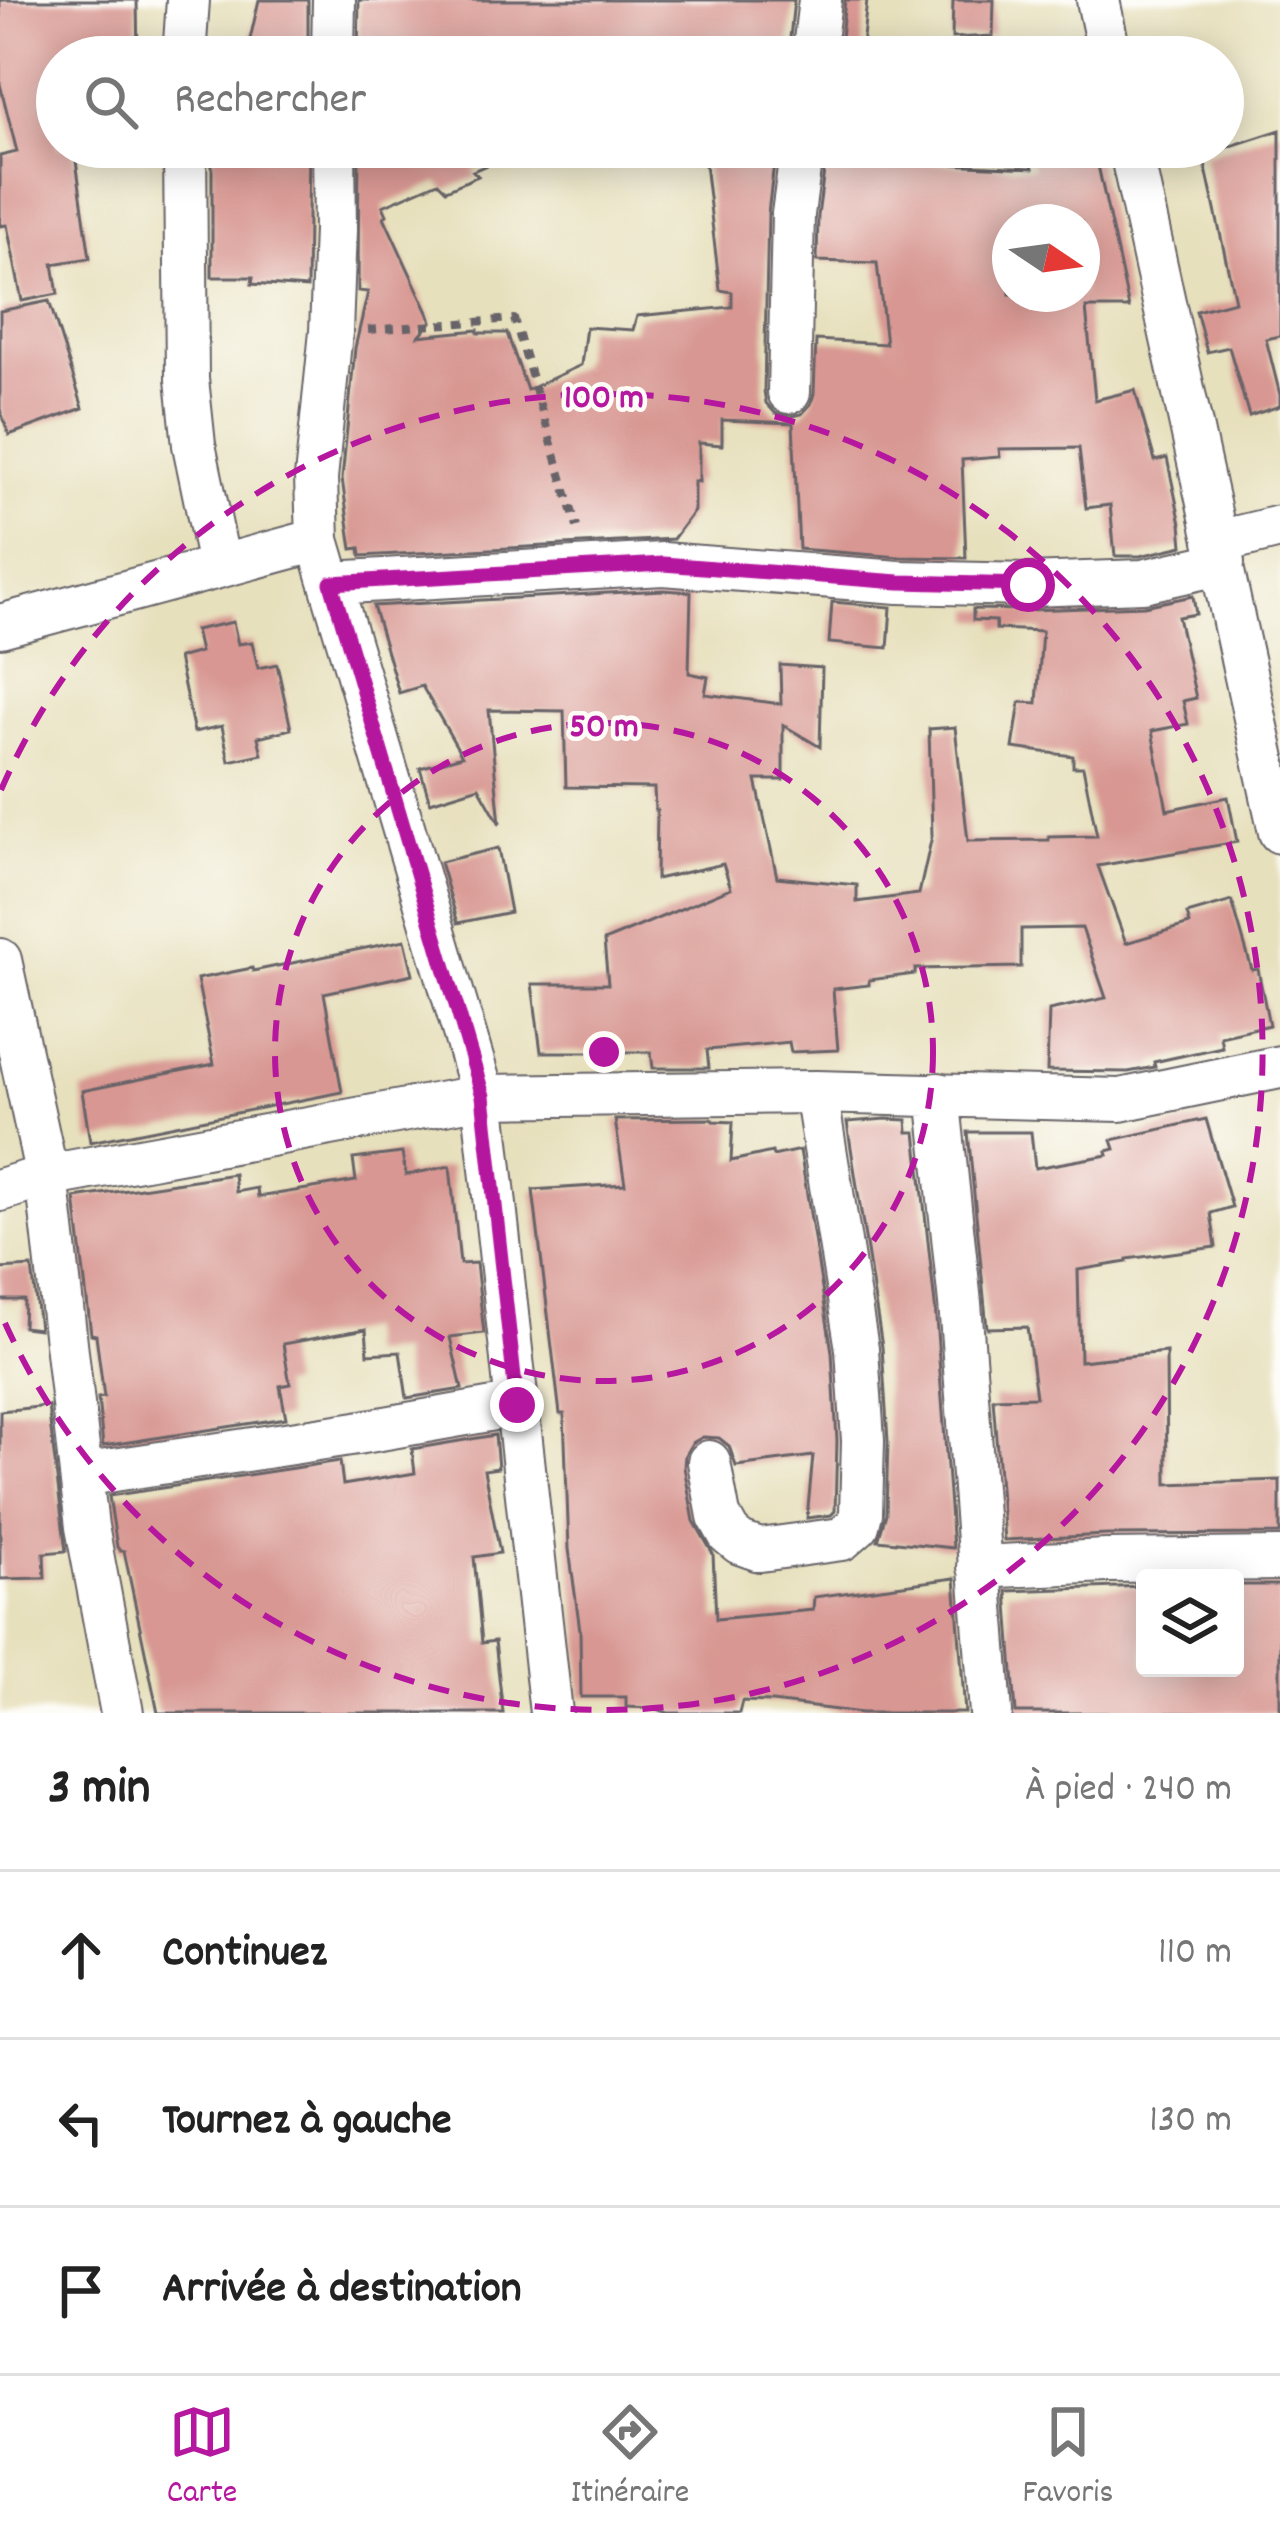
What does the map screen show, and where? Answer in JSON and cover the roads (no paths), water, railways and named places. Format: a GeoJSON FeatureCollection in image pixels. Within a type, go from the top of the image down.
{"type":"FeatureCollection","features":[{"type":"Feature","properties":{"kind":"street"},"geometry":{"type":"LineString","coordinates":[[185,36],[188,0]]}},
{"type":"Feature","properties":{"kind":"street"},"geometry":{"type":"LineString","coordinates":[[333,36],[334,0]]}},
{"type":"Feature","properties":{"kind":"street"},"geometry":{"type":"LineString","coordinates":[[816,36],[820,0]]}},
{"type":"Feature","properties":{"kind":"street"},"geometry":{"type":"LineString","coordinates":[[1098,0],[1106,36]]}},
{"type":"Feature","properties":{"kind":"street"},"geometry":{"type":"LineString","coordinates":[[185,168],[187,379],[194,445],[219,565]]}},
{"type":"Feature","properties":{"kind":"street"},"geometry":{"type":"LineString","coordinates":[[334,168],[331,332],[316,478],[318,540],[483,1096],[551,1713]]}},
{"type":"Feature","properties":{"kind":"street"},"geometry":{"type":"LineString","coordinates":[[789,392],[793,214],[799,168]]}},
{"type":"Feature","properties":{"kind":"street"},"geometry":{"type":"LineString","coordinates":[[1135,168],[1280,832]]}},
{"type":"Feature","properties":{"kind":"street"},"geometry":{"type":"LineString","coordinates":[[331,583],[663,564],[899,582],[1143,581],[1280,527]]}},
{"type":"Feature","properties":{"kind":"street"},"geometry":{"type":"LineString","coordinates":[[0,626],[318,540]]}},
{"type":"Feature","properties":{"kind":"street"},"geometry":{"type":"LineString","coordinates":[[0,960],[47,1176],[86,1527],[122,1713]]}},
{"type":"Feature","properties":{"kind":"street"},"geometry":{"type":"LineString","coordinates":[[0,1190],[47,1176],[483,1096],[816,1092],[1120,1100],[1280,1067]]}},
{"type":"Feature","properties":{"kind":"street"},"geometry":{"type":"LineString","coordinates":[[709,1462],[719,1516],[728,1534],[740,1543],[760,1550],[842,1539],[858,1525],[863,1441],[857,1348],[816,1092]]}},
{"type":"Feature","properties":{"kind":"street"},"geometry":{"type":"LineString","coordinates":[[938,1094],[960,1303],[991,1713]]}},
{"type":"Feature","properties":{"kind":"street"},"geometry":{"type":"LineString","coordinates":[[80,1475],[517,1405]]}},
{"type":"Feature","properties":{"kind":"street"},"geometry":{"type":"LineString","coordinates":[[979,1568],[1280,1559]]}}]}
